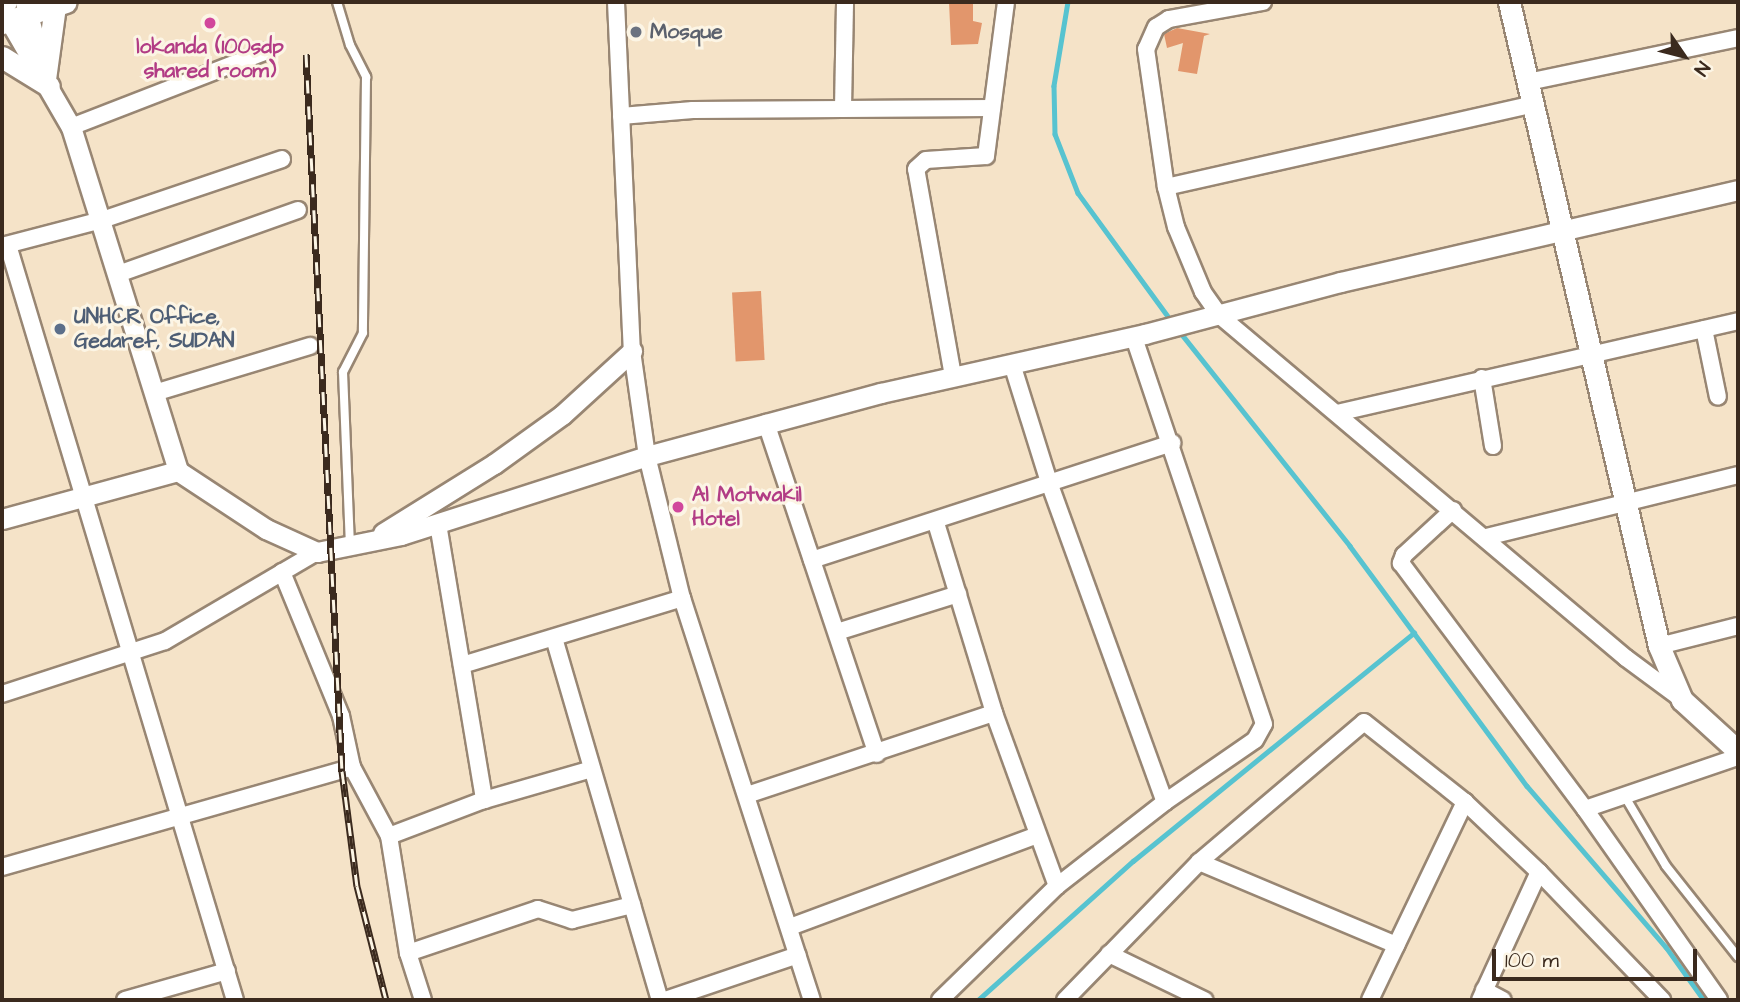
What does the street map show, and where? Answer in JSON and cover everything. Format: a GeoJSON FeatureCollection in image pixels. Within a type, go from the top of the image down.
{"type":"FeatureCollection","features":[{"type":"Feature","properties":{"kind":"main road"},"geometry":{"type":"LineString","coordinates":[[1509,2],[1564,230],[1590,356],[1658,646],[1682,700],[1738,751]]}},
{"type":"Feature","properties":{"kind":"main road"},"geometry":{"type":"LineString","coordinates":[[2,57],[46,79],[61,4],[4,11]]}},
{"type":"Feature","properties":{"kind":"street"},"geometry":{"type":"LineString","coordinates":[[615,2],[632,351],[647,456],[682,598],[812,1000]]}},
{"type":"Feature","properties":{"kind":"street"},"geometry":{"type":"LineString","coordinates":[[843,108],[845,2]]}},
{"type":"Feature","properties":{"kind":"street"},"geometry":{"type":"LineString","coordinates":[[953,376],[916,169],[926,160],[985,158],[1006,2]]}},
{"type":"Feature","properties":{"kind":"street"},"geometry":{"type":"LineString","coordinates":[[1263,2],[1169,19],[1156,27],[1149,37],[1146,49],[1166,187],[1211,318],[1337,413],[1626,658],[1682,700]]}},
{"type":"Feature","properties":{"kind":"street"},"geometry":{"type":"LineString","coordinates":[[27,9],[46,79]]}},
{"type":"Feature","properties":{"kind":"street"},"geometry":{"type":"LineString","coordinates":[[4,11],[46,79],[71,127],[178,471],[266,529],[317,552]]}},
{"type":"Feature","properties":{"kind":"street"},"geometry":{"type":"LineString","coordinates":[[1528,82],[1738,38]]}},
{"type":"Feature","properties":{"kind":"street"},"geometry":{"type":"LineString","coordinates":[[71,127],[264,52]]}},
{"type":"Feature","properties":{"kind":"street"},"geometry":{"type":"LineString","coordinates":[[1166,187],[1534,104]]}},
{"type":"Feature","properties":{"kind":"street"},"geometry":{"type":"LineString","coordinates":[[621,116],[843,108],[992,108]]}},
{"type":"Feature","properties":{"kind":"street"},"geometry":{"type":"LineString","coordinates":[[235,1000],[86,496],[5,246],[102,220],[282,159]]}},
{"type":"Feature","properties":{"kind":"street"},"geometry":{"type":"LineString","coordinates":[[2,694],[133,654],[182,632],[317,552],[358,546],[438,524],[647,456],[953,376],[1139,336],[1564,230],[1738,190]]}},
{"type":"Feature","properties":{"kind":"street"},"geometry":{"type":"LineString","coordinates":[[118,274],[298,210]]}},
{"type":"Feature","properties":{"kind":"street"},"geometry":{"type":"LineString","coordinates":[[1337,413],[1738,321]]}},
{"type":"Feature","properties":{"kind":"street"},"geometry":{"type":"LineString","coordinates":[[1704,329],[1718,397]]}},
{"type":"Feature","properties":{"kind":"street"},"geometry":{"type":"LineString","coordinates":[[940,1000],[1057,886],[1165,802],[1255,740],[1264,724],[1139,336]]}},
{"type":"Feature","properties":{"kind":"street"},"geometry":{"type":"LineString","coordinates":[[153,393],[310,345]]}},
{"type":"Feature","properties":{"kind":"street"},"geometry":{"type":"LineString","coordinates":[[358,546],[494,464],[562,415],[632,351]]}},
{"type":"Feature","properties":{"kind":"street"},"geometry":{"type":"LineString","coordinates":[[1012,364],[1050,485],[1165,802]]}},
{"type":"Feature","properties":{"kind":"street"},"geometry":{"type":"LineString","coordinates":[[1482,378],[1493,446]]}},
{"type":"Feature","properties":{"kind":"street"},"geometry":{"type":"LineString","coordinates":[[766,424],[877,754]]}},
{"type":"Feature","properties":{"kind":"street"},"geometry":{"type":"LineString","coordinates":[[813,560],[936,523],[1172,443]]}},
{"type":"Feature","properties":{"kind":"street"},"geometry":{"type":"LineString","coordinates":[[2,519],[178,471]]}},
{"type":"Feature","properties":{"kind":"street"},"geometry":{"type":"LineString","coordinates":[[1486,537],[1738,475]]}},
{"type":"Feature","properties":{"kind":"street"},"geometry":{"type":"LineString","coordinates":[[1453,510],[1404,555],[1401,563],[1585,809],[1718,1000]]}},
{"type":"Feature","properties":{"kind":"street"},"geometry":{"type":"LineString","coordinates":[[936,523],[994,713],[1057,886]]}},
{"type":"Feature","properties":{"kind":"street"},"geometry":{"type":"LineString","coordinates":[[438,524],[484,800]]}},
{"type":"Feature","properties":{"kind":"street"},"geometry":{"type":"LineString","coordinates":[[282,572],[341,716],[352,767],[389,836],[408,953],[423,1000]]}},
{"type":"Feature","properties":{"kind":"street"},"geometry":{"type":"LineString","coordinates":[[837,632],[958,594]]}},
{"type":"Feature","properties":{"kind":"street"},"geometry":{"type":"LineString","coordinates":[[462,665],[682,598]]}},
{"type":"Feature","properties":{"kind":"street"},"geometry":{"type":"LineString","coordinates":[[1658,646],[1738,626]]}},
{"type":"Feature","properties":{"kind":"street"},"geometry":{"type":"LineString","coordinates":[[554,638],[632,905],[663,1000],[799,955]]}},
{"type":"Feature","properties":{"kind":"street"},"geometry":{"type":"LineString","coordinates":[[747,795],[994,713]]}},
{"type":"Feature","properties":{"kind":"street"},"geometry":{"type":"LineString","coordinates":[[1065,1000],[1199,862],[1364,722],[1465,802],[1539,872],[1662,1000]]}},
{"type":"Feature","properties":{"kind":"street"},"geometry":{"type":"LineString","coordinates":[[1585,809],[1738,757]]}},
{"type":"Feature","properties":{"kind":"street"},"geometry":{"type":"LineString","coordinates":[[2,867],[352,767]]}},
{"type":"Feature","properties":{"kind":"street"},"geometry":{"type":"LineString","coordinates":[[389,836],[484,800],[592,769]]}},
{"type":"Feature","properties":{"kind":"street"},"geometry":{"type":"LineString","coordinates":[[1370,1000],[1465,802]]}},
{"type":"Feature","properties":{"kind":"street"},"geometry":{"type":"LineString","coordinates":[[790,927],[1037,835]]}},
{"type":"Feature","properties":{"kind":"street"},"geometry":{"type":"LineString","coordinates":[[1199,862],[1396,945]]}},
{"type":"Feature","properties":{"kind":"street"},"geometry":{"type":"LineString","coordinates":[[1503,1000],[1482,995],[1539,872]]}},
{"type":"Feature","properties":{"kind":"street"},"geometry":{"type":"LineString","coordinates":[[408,953],[538,909],[572,920],[632,905]]}},
{"type":"Feature","properties":{"kind":"street"},"geometry":{"type":"LineString","coordinates":[[1109,954],[1204,1000]]}},
{"type":"Feature","properties":{"kind":"street"},"geometry":{"type":"LineString","coordinates":[[125,1000],[227,971]]}},
{"type":"Feature","properties":{"kind":"lane"},"geometry":{"type":"LineString","coordinates":[[337,2],[350,45],[366,77],[363,334],[343,372],[358,546]]}},
{"type":"Feature","properties":{"kind":"lane"},"geometry":{"type":"LineString","coordinates":[[1625,795],[1666,866],[1738,957]]}},
{"type":"Feature","properties":{"kind":"building"},"geometry":{"type":"Polygon","coordinates":[[[949,2],[973,2],[973,21],[982,23],[978,44],[951,45],[949,2]]]}},
{"type":"Feature","properties":{"kind":"building"},"geometry":{"type":"Polygon","coordinates":[[[1177,28],[1210,34],[1204,36],[1197,74],[1178,71],[1183,43],[1167,48],[1164,34],[1177,28]]]}},
{"type":"Feature","properties":{"kind":"building"},"geometry":{"type":"Polygon","coordinates":[[[761,291],[765,360],[736,361],[732,293],[761,291]]]}},
{"type":"Feature","properties":{"kind":"waterway"},"geometry":{"type":"LineString","coordinates":[[1068,2],[1054,86],[1055,134],[1078,193],[1172,322]]}},
{"type":"Feature","properties":{"kind":"waterway"},"geometry":{"type":"LineString","coordinates":[[1180,332],[1350,546],[1527,786],[1666,947],[1704,1000]]}},
{"type":"Feature","properties":{"kind":"waterway"},"geometry":{"type":"LineString","coordinates":[[978,1000],[1133,861],[1414,633]]}},
{"type":"Feature","properties":{"kind":"railway"},"geometry":{"type":"LineString","coordinates":[[306,54],[342,771],[357,886],[386,1000]]}},
{"type":"Feature","properties":{"kind":"place","name":"lokanda (100sdp shared room)"},"geometry":{"type":"Point","coordinates":[210,23]}},
{"type":"Feature","properties":{"kind":"place","name":"Mosque"},"geometry":{"type":"Point","coordinates":[636,32]}},
{"type":"Feature","properties":{"kind":"place","name":"UNHCR Office, Gedaref, SUDAN"},"geometry":{"type":"Point","coordinates":[60,329]}},
{"type":"Feature","properties":{"kind":"place","name":"Al Motwakil Hotel"},"geometry":{"type":"Point","coordinates":[678,507]}}]}
